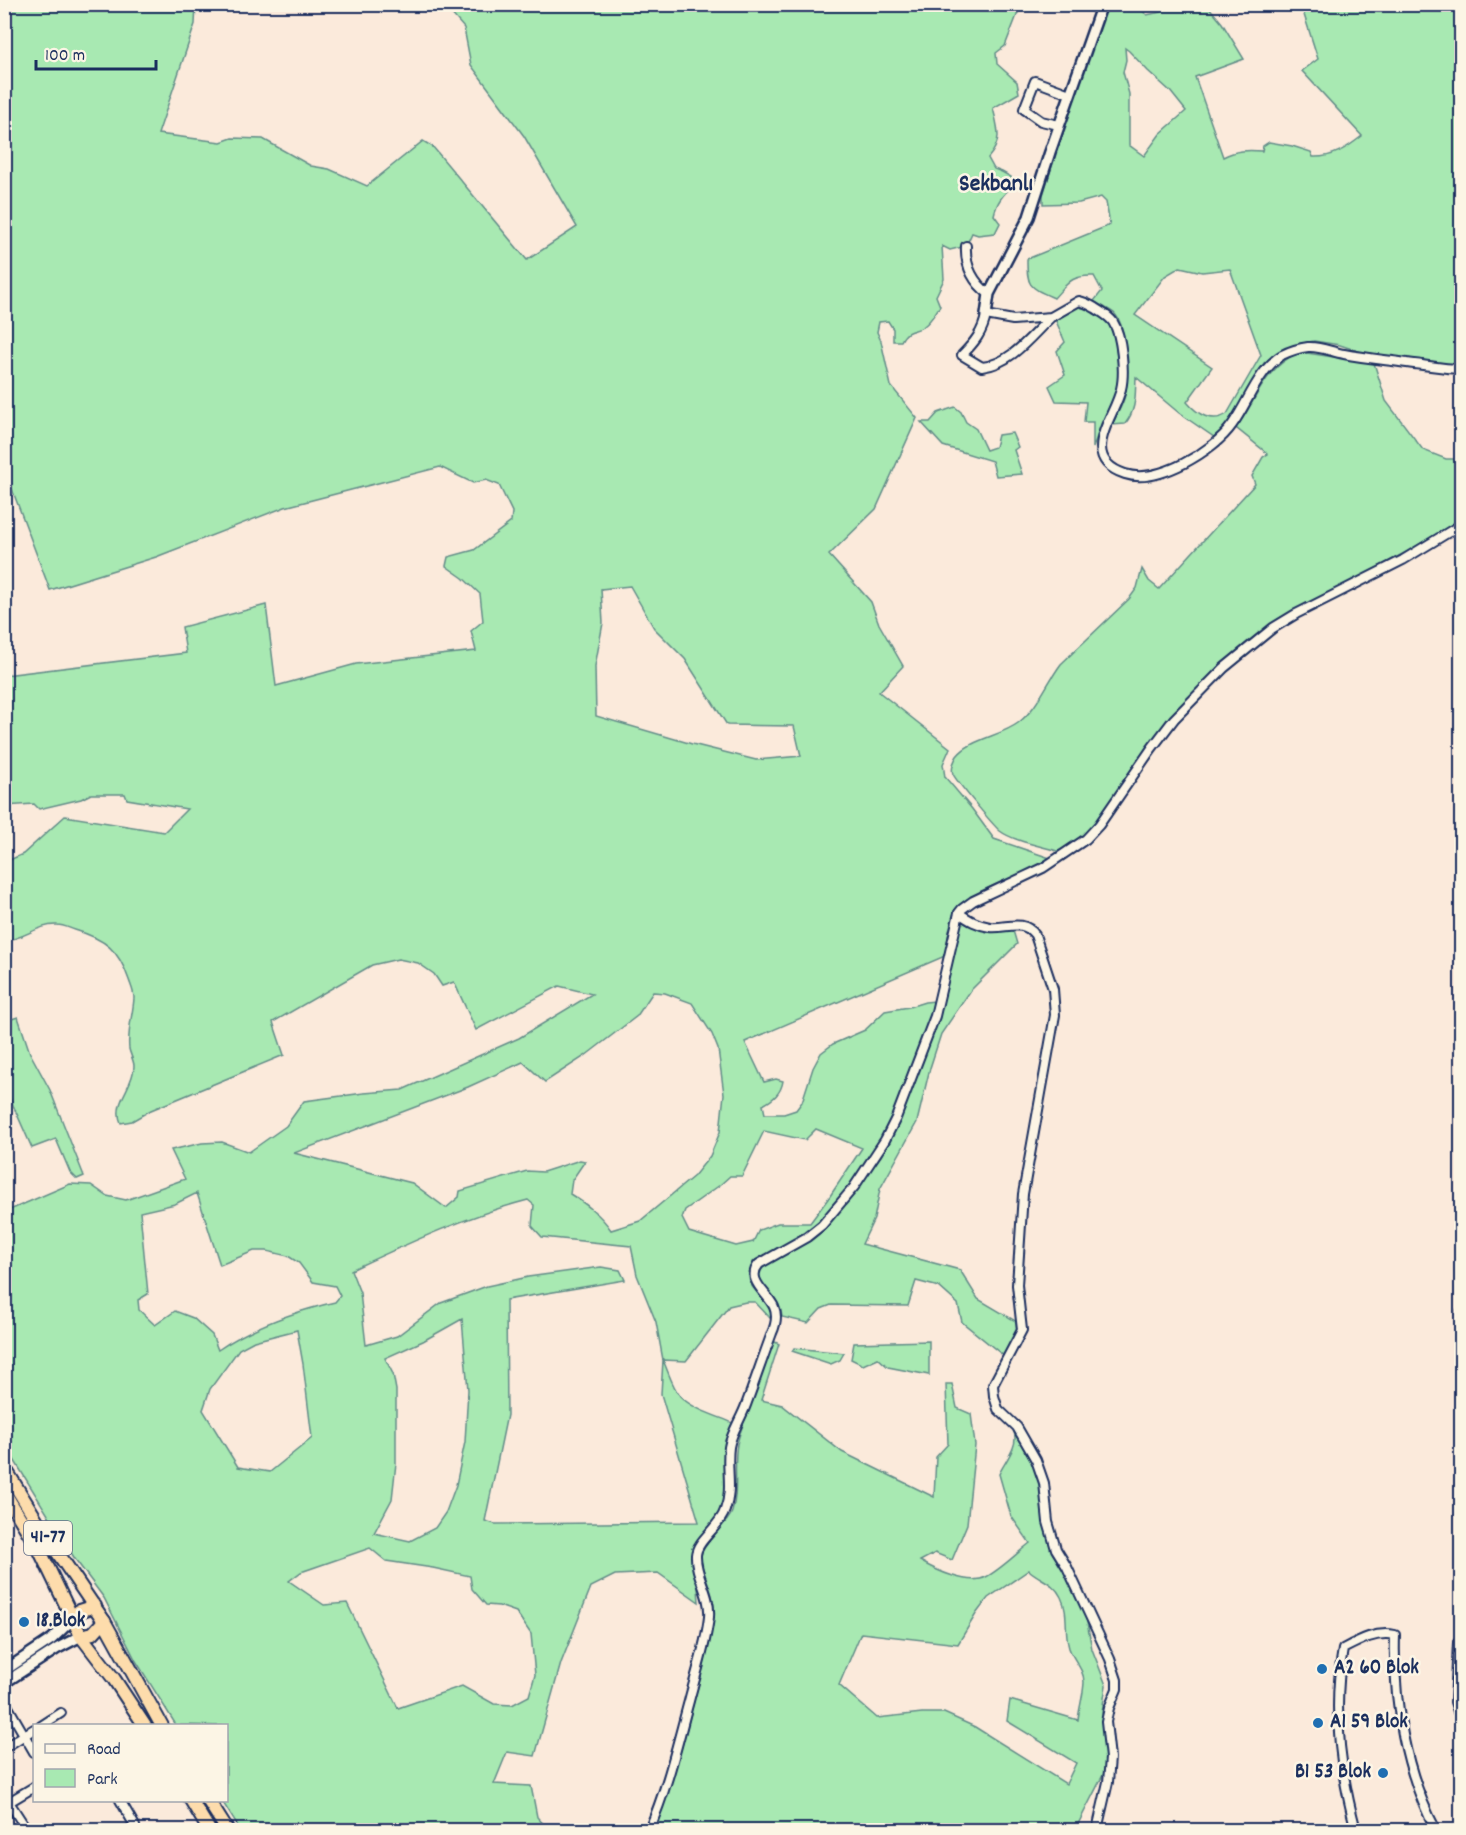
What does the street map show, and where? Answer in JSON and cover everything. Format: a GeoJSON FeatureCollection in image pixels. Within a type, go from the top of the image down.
{"type":"FeatureCollection","features":[{"type":"Feature","properties":{"kind":"highway","name":"41-77"},"geometry":{"type":"LineString","coordinates":[[4,1467],[94,1606]]}},
{"type":"Feature","properties":{"kind":"highway","name":"41-77"},"geometry":{"type":"LineString","coordinates":[[4,1492],[45,1561],[72,1620]]}},
{"type":"Feature","properties":{"kind":"highway"},"geometry":{"type":"LineString","coordinates":[[144,1724],[72,1620],[83,1609],[94,1606],[161,1724]]}},
{"type":"Feature","properties":{"kind":"highway"},"geometry":{"type":"LineString","coordinates":[[81,1636],[93,1633],[104,1621]]}},
{"type":"Feature","properties":{"kind":"highway"},"geometry":{"type":"LineString","coordinates":[[192,1802],[209,1830]]}},
{"type":"Feature","properties":{"kind":"highway"},"geometry":{"type":"LineString","coordinates":[[209,1802],[227,1830]]}},
{"type":"Feature","properties":{"kind":"street"},"geometry":{"type":"LineString","coordinates":[[1102,4],[1029,217],[989,294],[982,330],[962,355],[982,367],[1007,359],[1050,317],[1075,302],[1083,301],[1108,316],[1119,338],[1122,383],[1118,399],[1102,434],[1102,454],[1110,465],[1124,474],[1142,476],[1162,473],[1214,444],[1234,423],[1259,381],[1273,363],[1300,348],[1316,347],[1343,354],[1461,369]]}},
{"type":"Feature","properties":{"kind":"street"},"geometry":{"type":"LineString","coordinates":[[1059,126],[1041,121],[1024,109],[1035,81],[1070,94]]}},
{"type":"Feature","properties":{"kind":"street"},"geometry":{"type":"LineString","coordinates":[[966,246],[966,260],[972,276],[977,284],[989,294]]}},
{"type":"Feature","properties":{"kind":"street"},"geometry":{"type":"LineString","coordinates":[[986,315],[1013,320],[1050,317]]}},
{"type":"Feature","properties":{"kind":"street"},"geometry":{"type":"LineString","coordinates":[[649,1830],[668,1779],[709,1617],[709,1604],[697,1562],[697,1551],[705,1538],[718,1525],[726,1510],[730,1483],[731,1439],[746,1406],[776,1324],[773,1305],[757,1284],[755,1268],[807,1238],[822,1225],[854,1187],[885,1140],[900,1108],[935,1016],[959,913],[973,901],[1035,873],[1086,839],[1099,825],[1174,719],[1243,651],[1286,619],[1401,561],[1461,524]]}},
{"type":"Feature","properties":{"kind":"street"},"geometry":{"type":"LineString","coordinates":[[959,913],[981,926],[1022,925],[1030,928],[1035,934],[1054,996],[1053,1030],[1023,1194],[1017,1285],[1022,1330],[993,1385],[993,1390],[998,1408],[1017,1427],[1036,1460],[1044,1483],[1048,1522],[1056,1550],[1067,1567],[1110,1659],[1117,1680],[1117,1689],[1108,1708],[1106,1722],[1110,1758],[1108,1782],[1097,1830]]}},
{"type":"Feature","properties":{"kind":"street"},"geometry":{"type":"LineString","coordinates":[[1461,1311],[1461,1321]]}},
{"type":"Feature","properties":{"kind":"street"},"geometry":{"type":"LineString","coordinates":[[4,1671],[52,1639],[72,1620]]}},
{"type":"Feature","properties":{"kind":"street"},"geometry":{"type":"LineString","coordinates":[[1356,1830],[1338,1742],[1338,1678],[1343,1649],[1362,1638],[1384,1632],[1395,1635],[1394,1653],[1400,1719],[1416,1787],[1436,1830]]}},
{"type":"Feature","properties":{"kind":"street"},"geometry":{"type":"LineString","coordinates":[[4,1683],[81,1636]]}},
{"type":"Feature","properties":{"kind":"street"},"geometry":{"type":"LineString","coordinates":[[1458,1642],[1455,1702],[1461,1724]]}},
{"type":"Feature","properties":{"kind":"street"},"geometry":{"type":"LineString","coordinates":[[4,1700],[33,1750]]}},
{"type":"Feature","properties":{"kind":"street"},"geometry":{"type":"LineString","coordinates":[[43,1724],[61,1713]]}},
{"type":"Feature","properties":{"kind":"street"},"geometry":{"type":"LineString","coordinates":[[4,1748],[33,1730]]}},
{"type":"Feature","properties":{"kind":"street"},"geometry":{"type":"LineString","coordinates":[[27,1830],[9,1802],[33,1787]]}},
{"type":"Feature","properties":{"kind":"street"},"geometry":{"type":"LineString","coordinates":[[121,1802],[135,1826]]}},
{"type":"Feature","properties":{"kind":"green space"},"geometry":{"type":"Polygon","coordinates":[[[5,5],[196,5],[195,24],[158,134],[221,142],[232,138],[263,139],[311,166],[329,169],[367,186],[423,141],[433,147],[527,260],[577,227],[524,136],[471,65],[464,28],[444,5],[1019,5],[1005,46],[996,53],[997,64],[1017,82],[1019,93],[993,108],[998,134],[996,146],[988,158],[994,169],[1011,177],[1013,185],[1001,198],[995,210],[994,215],[1000,223],[995,233],[978,235],[972,233],[966,246],[950,250],[942,246],[944,279],[936,296],[940,306],[926,324],[906,334],[901,341],[893,341],[893,329],[888,321],[879,322],[877,332],[891,386],[917,418],[876,509],[829,555],[871,602],[879,624],[903,666],[879,692],[950,748],[943,764],[945,777],[994,839],[1050,858],[1049,861],[983,890],[961,904],[955,910],[945,956],[745,1042],[764,1082],[776,1079],[783,1081],[776,1095],[763,1105],[765,1114],[784,1114],[796,1110],[802,1102],[813,1068],[821,1053],[833,1044],[865,1030],[885,1011],[935,1001],[934,1009],[892,1116],[880,1142],[855,1179],[815,1227],[801,1237],[753,1262],[749,1275],[750,1283],[769,1306],[771,1319],[755,1302],[729,1306],[686,1361],[663,1360],[675,1388],[685,1401],[733,1423],[727,1440],[723,1506],[720,1515],[699,1539],[695,1548],[699,1602],[658,1573],[615,1575],[591,1587],[561,1663],[535,1756],[507,1752],[494,1784],[531,1786],[537,1817],[549,1830],[240,1830],[223,1802],[228,1802],[228,1724],[175,1724],[136,1661],[104,1598],[75,1559],[5,1445],[5,1212],[70,1184],[91,1185],[107,1196],[126,1200],[185,1179],[171,1150],[202,1143],[222,1142],[249,1152],[286,1126],[304,1101],[402,1090],[519,1038],[592,994],[559,986],[476,1030],[454,982],[442,986],[434,974],[418,963],[398,959],[372,965],[273,1022],[284,1055],[151,1110],[132,1121],[121,1123],[119,1108],[131,1081],[134,1066],[129,1049],[129,1029],[134,996],[121,961],[110,947],[95,937],[64,926],[50,925],[18,938],[5,940],[5,862],[23,854],[65,816],[164,832],[187,809],[127,799],[125,794],[91,794],[81,799],[39,809],[34,804],[5,806],[5,675],[186,653],[182,627],[266,605],[276,686],[356,664],[476,651],[471,631],[483,621],[480,594],[446,566],[448,557],[474,550],[511,522],[512,512],[499,485],[486,480],[473,483],[440,467],[285,507],[156,557],[50,590],[12,489],[5,490],[5,5]],[[630,586],[601,589],[603,623],[595,666],[596,716],[756,760],[801,756],[794,726],[727,725],[685,659],[654,628],[630,586]],[[653,992],[637,1016],[585,1056],[545,1082],[523,1062],[468,1087],[294,1153],[412,1183],[446,1208],[459,1197],[460,1191],[527,1171],[543,1172],[580,1160],[585,1161],[572,1180],[570,1194],[592,1210],[611,1230],[640,1221],[694,1176],[710,1156],[720,1132],[724,1094],[718,1049],[712,1034],[692,1003],[665,993],[653,992]],[[816,1129],[805,1140],[764,1131],[742,1176],[730,1176],[685,1210],[682,1218],[689,1232],[736,1246],[753,1242],[759,1230],[778,1223],[810,1223],[862,1148],[816,1129]],[[197,1193],[175,1204],[140,1212],[148,1294],[138,1300],[139,1310],[155,1325],[175,1311],[193,1318],[212,1335],[218,1350],[259,1327],[304,1310],[335,1302],[340,1296],[335,1286],[313,1282],[299,1263],[288,1256],[267,1251],[254,1251],[220,1265],[197,1193]],[[528,1200],[460,1222],[351,1270],[360,1293],[366,1345],[397,1336],[441,1303],[487,1286],[528,1277],[601,1267],[620,1270],[625,1280],[506,1300],[507,1415],[485,1521],[495,1524],[699,1522],[661,1394],[663,1360],[656,1322],[637,1275],[631,1246],[542,1237],[532,1226],[534,1205],[528,1200]],[[462,1319],[423,1341],[385,1358],[393,1374],[396,1390],[396,1463],[392,1499],[374,1533],[410,1541],[435,1528],[446,1512],[456,1485],[465,1442],[468,1390],[462,1319]],[[297,1330],[254,1341],[239,1349],[210,1389],[203,1410],[238,1467],[270,1472],[312,1438],[303,1364],[297,1330]],[[370,1548],[301,1572],[289,1581],[324,1605],[347,1603],[398,1708],[462,1686],[494,1704],[512,1705],[529,1696],[535,1675],[531,1634],[516,1612],[499,1606],[486,1605],[472,1589],[470,1576],[386,1561],[370,1548]]]}},
{"type":"Feature","properties":{"kind":"green space"},"geometry":{"type":"Polygon","coordinates":[[[1108,5],[1136,5],[1147,15],[1161,12],[1159,5],[1207,5],[1222,23],[1244,59],[1195,77],[1223,157],[1242,151],[1262,151],[1263,146],[1269,142],[1292,146],[1311,152],[1313,157],[1320,157],[1339,151],[1362,136],[1302,71],[1318,59],[1301,5],[1461,5],[1461,363],[1451,364],[1361,352],[1340,345],[1314,341],[1280,351],[1264,363],[1235,413],[1214,437],[1179,413],[1136,377],[1132,413],[1125,424],[1112,425],[1124,399],[1127,377],[1125,340],[1119,320],[1114,313],[1094,301],[1102,291],[1094,276],[1075,279],[1054,298],[1031,285],[1027,268],[1027,259],[1110,225],[1106,202],[1101,197],[1079,203],[1043,204],[1043,195],[1065,123],[1108,5]],[[1125,48],[1126,60],[1123,72],[1129,94],[1129,145],[1144,156],[1160,134],[1186,111],[1170,91],[1125,48]],[[1180,267],[1165,276],[1135,315],[1212,367],[1187,402],[1205,416],[1221,417],[1227,414],[1261,355],[1230,269],[1202,272],[1180,267]]]}},
{"type":"Feature","properties":{"kind":"green space"},"geometry":{"type":"Polygon","coordinates":[[[1079,307],[1093,311],[1107,320],[1114,334],[1118,364],[1118,389],[1101,424],[1093,448],[1093,422],[1084,422],[1086,402],[1056,401],[1049,386],[1065,375],[1057,351],[1065,342],[1056,321],[1079,307]]]}},
{"type":"Feature","properties":{"kind":"green space"},"geometry":{"type":"Polygon","coordinates":[[[1300,352],[1374,363],[1386,401],[1423,450],[1446,459],[1461,459],[1461,519],[1392,560],[1305,605],[1261,631],[1216,670],[1175,714],[1152,742],[1100,818],[1085,835],[1071,846],[1057,851],[1006,835],[990,821],[953,774],[952,769],[957,756],[963,750],[1011,727],[1025,717],[1061,664],[1129,599],[1137,588],[1142,569],[1149,581],[1159,589],[1255,484],[1252,476],[1263,457],[1268,454],[1236,428],[1269,375],[1288,358],[1300,352]]]}},
{"type":"Feature","properties":{"kind":"green space"},"geometry":{"type":"Polygon","coordinates":[[[955,407],[961,412],[966,422],[976,429],[986,450],[995,447],[998,435],[1012,433],[1018,447],[1014,450],[1022,474],[996,476],[992,461],[943,446],[921,422],[930,422],[938,413],[955,407]]]}},
{"type":"Feature","properties":{"kind":"green space"},"geometry":{"type":"Polygon","coordinates":[[[961,918],[979,928],[1012,927],[1017,944],[971,990],[941,1034],[917,1122],[880,1189],[874,1219],[862,1244],[960,1270],[978,1299],[1019,1323],[1017,1332],[1004,1356],[962,1322],[958,1304],[939,1287],[916,1281],[908,1306],[831,1305],[821,1309],[808,1323],[782,1317],[778,1303],[763,1285],[759,1274],[764,1266],[808,1242],[826,1226],[881,1156],[903,1109],[933,1033],[949,976],[961,918]]]}},
{"type":"Feature","properties":{"kind":"green space"},"geometry":{"type":"Polygon","coordinates":[[[18,1017],[30,1053],[50,1090],[84,1176],[77,1179],[70,1172],[56,1139],[32,1148],[5,1087],[5,1021],[18,1017]]]}},
{"type":"Feature","properties":{"kind":"green space"},"geometry":{"type":"Polygon","coordinates":[[[773,1341],[779,1344],[761,1400],[782,1405],[842,1452],[934,1497],[936,1457],[948,1444],[946,1384],[952,1384],[957,1408],[971,1414],[975,1445],[967,1524],[952,1560],[935,1553],[920,1561],[952,1576],[971,1580],[986,1577],[1030,1543],[1011,1516],[999,1474],[1015,1443],[1014,1432],[1034,1465],[1042,1485],[1045,1527],[1050,1544],[1086,1617],[1092,1649],[1106,1685],[1102,1712],[1106,1769],[1075,1830],[653,1830],[681,1750],[711,1634],[714,1604],[700,1557],[701,1551],[707,1540],[725,1523],[732,1512],[737,1444],[773,1341]],[[1029,1570],[988,1598],[958,1644],[861,1633],[839,1685],[877,1718],[944,1713],[975,1727],[1066,1784],[1076,1763],[1007,1721],[1010,1700],[1078,1720],[1084,1686],[1084,1677],[1069,1648],[1065,1609],[1061,1597],[1051,1585],[1029,1570]]]}},
{"type":"Feature","properties":{"kind":"green space"},"geometry":{"type":"Polygon","coordinates":[[[929,1341],[929,1375],[888,1367],[878,1358],[863,1365],[851,1359],[854,1343],[929,1341]]]}},
{"type":"Feature","properties":{"kind":"green space"},"geometry":{"type":"Polygon","coordinates":[[[794,1348],[844,1353],[840,1360],[831,1364],[792,1351],[794,1348]]]}},
{"type":"Feature","properties":{"kind":"place","name":"18.Blok"},"geometry":{"type":"Point","coordinates":[24,1622]}},
{"type":"Feature","properties":{"kind":"place","name":"A2 60 Blok"},"geometry":{"type":"Point","coordinates":[1322,1669]}},
{"type":"Feature","properties":{"kind":"place","name":"A1 59 Blok"},"geometry":{"type":"Point","coordinates":[1318,1723]}},
{"type":"Feature","properties":{"kind":"place","name":"B1 53 Blok"},"geometry":{"type":"Point","coordinates":[1383,1773]}},
{"type":"Feature","properties":{"kind":"district","name":"Sekbanlı"},"geometry":{"type":"Point","coordinates":[996,185]}}]}
